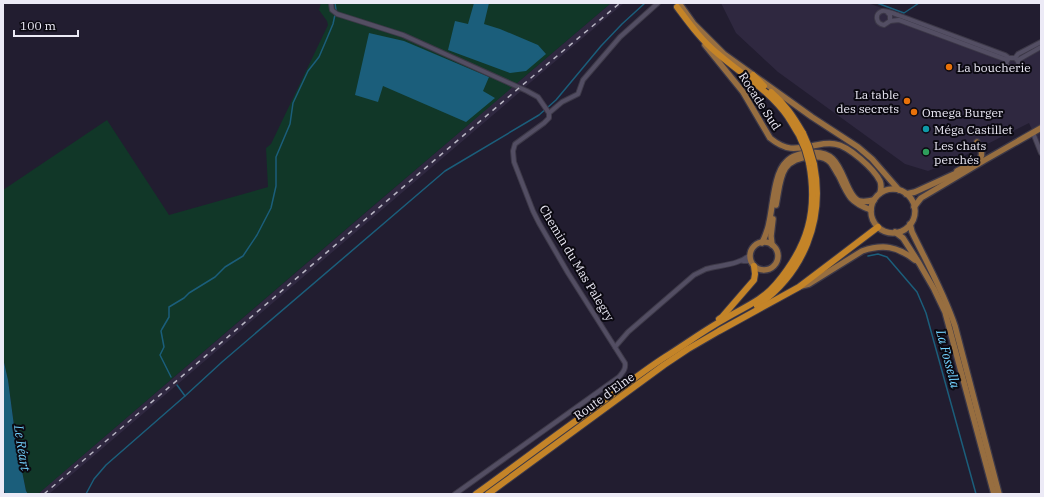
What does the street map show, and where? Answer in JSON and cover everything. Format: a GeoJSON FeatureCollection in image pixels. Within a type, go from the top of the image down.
{"type":"FeatureCollection","features":[{"type":"Feature","properties":{"kind":"highway"},"geometry":{"type":"LineString","coordinates":[[677,4],[702,39],[716,53],[764,90],[775,101],[801,134]]}},
{"type":"Feature","properties":{"kind":"highway"},"geometry":{"type":"LineString","coordinates":[[736,321],[768,299],[782,285],[798,263],[806,249],[814,222],[817,204],[817,185],[811,163],[792,114],[780,100],[752,75]]}},
{"type":"Feature","properties":{"kind":"highway"},"geometry":{"type":"LineString","coordinates":[[664,358],[721,321],[753,303],[766,294],[783,276],[800,250],[810,222],[812,203],[811,163]]}},
{"type":"Feature","properties":{"kind":"highway"},"geometry":{"type":"LineString","coordinates":[[736,321],[799,287],[878,227]]}},
{"type":"Feature","properties":{"kind":"highway"},"geometry":{"type":"LineString","coordinates":[[664,358],[672,350],[722,317],[754,280],[755,274],[753,264]]}},
{"type":"Feature","properties":{"kind":"highway","name":"Route d'Elne"},"geometry":{"type":"LineString","coordinates":[[488,494],[664,365],[736,321]]}},
{"type":"Feature","properties":{"kind":"highway","name":"Route d'Elne"},"geometry":{"type":"LineString","coordinates":[[476,494],[664,358]]}},
{"type":"Feature","properties":{"kind":"main road","name":"Rocade Sud"},"geometry":{"type":"LineString","coordinates":[[677,4],[694,24],[724,54],[812,117],[858,147],[872,159],[899,190]]}},
{"type":"Feature","properties":{"kind":"main road","name":"Rocade Sud"},"geometry":{"type":"LineString","coordinates":[[677,4],[692,30],[743,92],[770,138],[780,145],[792,149],[823,144],[835,144],[843,147],[854,153],[871,169],[879,181],[881,187],[880,194]]}},
{"type":"Feature","properties":{"kind":"main road"},"geometry":{"type":"LineString","coordinates":[[914,207],[921,198],[1041,128]]}},
{"type":"Feature","properties":{"kind":"main road"},"geometry":{"type":"LineString","coordinates":[[941,180],[980,159],[982,151],[977,142]]}},
{"type":"Feature","properties":{"kind":"main road"},"geometry":{"type":"LineString","coordinates":[[762,243],[770,222],[780,169],[790,158],[816,152],[824,153],[835,161],[852,196],[859,200],[874,200]]}},
{"type":"Feature","properties":{"kind":"main road"},"geometry":{"type":"LineString","coordinates":[[772,245],[771,236],[773,221],[783,173],[786,168],[796,160],[803,157],[819,157],[826,159],[836,170],[848,196],[854,202],[871,210]]}},
{"type":"Feature","properties":{"kind":"main road"},"geometry":{"type":"LineString","coordinates":[[906,194],[915,192],[985,160]]}},
{"type":"Feature","properties":{"kind":"main road"},"geometry":{"type":"LineString","coordinates":[[889,189],[899,190],[912,200],[914,207],[913,219],[906,228],[901,231],[887,232],[878,227],[873,220],[871,210],[874,200],[880,194],[889,189]]}},
{"type":"Feature","properties":{"kind":"main road"},"geometry":{"type":"LineString","coordinates":[[910,224],[912,232],[940,288],[952,318],[999,494]]}},
{"type":"Feature","properties":{"kind":"main road"},"geometry":{"type":"LineString","coordinates":[[895,232],[903,238],[919,263],[934,289],[944,312],[994,494]]}},
{"type":"Feature","properties":{"kind":"main road"},"geometry":{"type":"LineString","coordinates":[[762,243],[772,245],[778,252],[778,258],[775,265],[770,269],[762,270],[753,264],[751,254],[753,249],[762,243]]}},
{"type":"Feature","properties":{"kind":"main road"},"geometry":{"type":"LineString","coordinates":[[799,287],[809,284],[862,251],[870,249],[887,247],[898,249],[919,263]]}},
{"type":"Feature","properties":{"kind":"street"},"geometry":{"type":"LineString","coordinates":[[331,3],[332,10],[337,14],[403,35],[528,91],[538,97],[548,112],[562,102],[578,94],[583,80],[616,42],[658,3]]}},
{"type":"Feature","properties":{"kind":"street"},"geometry":{"type":"LineString","coordinates":[[1008,59],[1005,55],[887,12],[884,11],[878,14],[878,22],[881,24],[884,25],[890,21],[899,20],[1008,59],[1017,59],[1041,48]]}},
{"type":"Feature","properties":{"kind":"street"},"geometry":{"type":"LineString","coordinates":[[887,12],[890,15],[890,21]]}},
{"type":"Feature","properties":{"kind":"street"},"geometry":{"type":"LineString","coordinates":[[1008,59],[1007,66],[1010,70],[1017,69],[1019,66],[1017,59],[1018,54],[1041,42]]}},
{"type":"Feature","properties":{"kind":"street","name":"Chemin du Mas Palegry"},"geometry":{"type":"LineString","coordinates":[[548,112],[549,118],[544,123],[515,144],[512,151],[514,162],[539,223],[568,273],[615,346]]}},
{"type":"Feature","properties":{"kind":"street"},"geometry":{"type":"LineString","coordinates":[[1033,133],[1041,153]]}},
{"type":"Feature","properties":{"kind":"street"},"geometry":{"type":"LineString","coordinates":[[455,494],[619,377],[626,367],[615,346],[628,332],[694,275],[704,270],[739,261],[747,258],[751,254]]}},
{"type":"Feature","properties":{"kind":"street"},"geometry":{"type":"LineString","coordinates":[[739,261],[753,264]]}},
{"type":"Feature","properties":{"kind":"shaded area"},"geometry":{"type":"Polygon","coordinates":[[[611,3],[624,3],[525,87],[517,83],[611,3]]]}},
{"type":"Feature","properties":{"kind":"shaded area"},"geometry":{"type":"Polygon","coordinates":[[[721,3],[868,3],[1012,56],[1041,40],[1041,150],[1029,123],[952,162],[928,171],[905,164],[778,72],[736,33],[721,3]]]}},
{"type":"Feature","properties":{"kind":"shaded area"},"geometry":{"type":"Polygon","coordinates":[[[512,87],[521,91],[49,494],[42,494],[40,492],[512,87]]]}},
{"type":"Feature","properties":{"kind":"green space"},"geometry":{"type":"Polygon","coordinates":[[[321,3],[611,3],[38,494],[28,494],[26,491],[16,441],[8,380],[3,358],[3,190],[107,120],[169,215],[268,187],[266,148],[271,144],[328,25],[327,21],[319,10],[321,3]]]}},
{"type":"Feature","properties":{"kind":"water"},"geometry":{"type":"Polygon","coordinates":[[[474,3],[489,3],[484,24],[538,45],[546,54],[526,71],[510,73],[448,50],[455,21],[468,24],[474,3]]]}},
{"type":"Feature","properties":{"kind":"water"},"geometry":{"type":"Polygon","coordinates":[[[369,33],[404,41],[489,77],[483,91],[495,98],[466,122],[383,86],[378,102],[355,95],[369,33]]]}},
{"type":"Feature","properties":{"kind":"water"},"geometry":{"type":"Polygon","coordinates":[[[3,358],[8,380],[16,441],[26,491],[28,494],[5,494],[3,485],[3,358]]]}},
{"type":"Feature","properties":{"kind":"waterway"},"geometry":{"type":"LineString","coordinates":[[171,377],[160,355],[164,347],[161,331],[169,317],[169,307],[215,277],[225,267],[243,256],[257,235],[271,208],[276,186],[276,157],[290,124],[293,103],[308,71],[319,57],[333,24],[336,10],[335,3]]}},
{"type":"Feature","properties":{"kind":"waterway"},"geometry":{"type":"LineString","coordinates":[[185,396],[222,362],[445,171],[539,115],[556,100],[601,46],[645,3]]}},
{"type":"Feature","properties":{"kind":"waterway"},"geometry":{"type":"LineString","coordinates":[[877,3],[904,13],[919,3]]}},
{"type":"Feature","properties":{"kind":"waterway","name":"La Fossella"},"geometry":{"type":"LineString","coordinates":[[868,256],[878,254],[887,257],[917,292],[926,313],[976,494]]}},
{"type":"Feature","properties":{"kind":"waterway"},"geometry":{"type":"LineString","coordinates":[[86,494],[94,479],[106,465],[185,396],[177,385]]}},
{"type":"Feature","properties":{"kind":"railway"},"geometry":{"type":"LineString","coordinates":[[44,494],[620,3]]}},
{"type":"Feature","properties":{"kind":"place","name":"La boucherie"},"geometry":{"type":"Point","coordinates":[949,67]}},
{"type":"Feature","properties":{"kind":"place","name":"La table des secrets"},"geometry":{"type":"Point","coordinates":[907,101]}},
{"type":"Feature","properties":{"kind":"place","name":"Omega Burger"},"geometry":{"type":"Point","coordinates":[914,112]}},
{"type":"Feature","properties":{"kind":"place","name":"Méga Castillet"},"geometry":{"type":"Point","coordinates":[926,129]}},
{"type":"Feature","properties":{"kind":"place","name":"Les chats perchés"},"geometry":{"type":"Point","coordinates":[926,152]}},
{"type":"Feature","properties":{"kind":"water label","name":"Le Réart"},"geometry":{"type":"Point","coordinates":[22,448]}}]}
